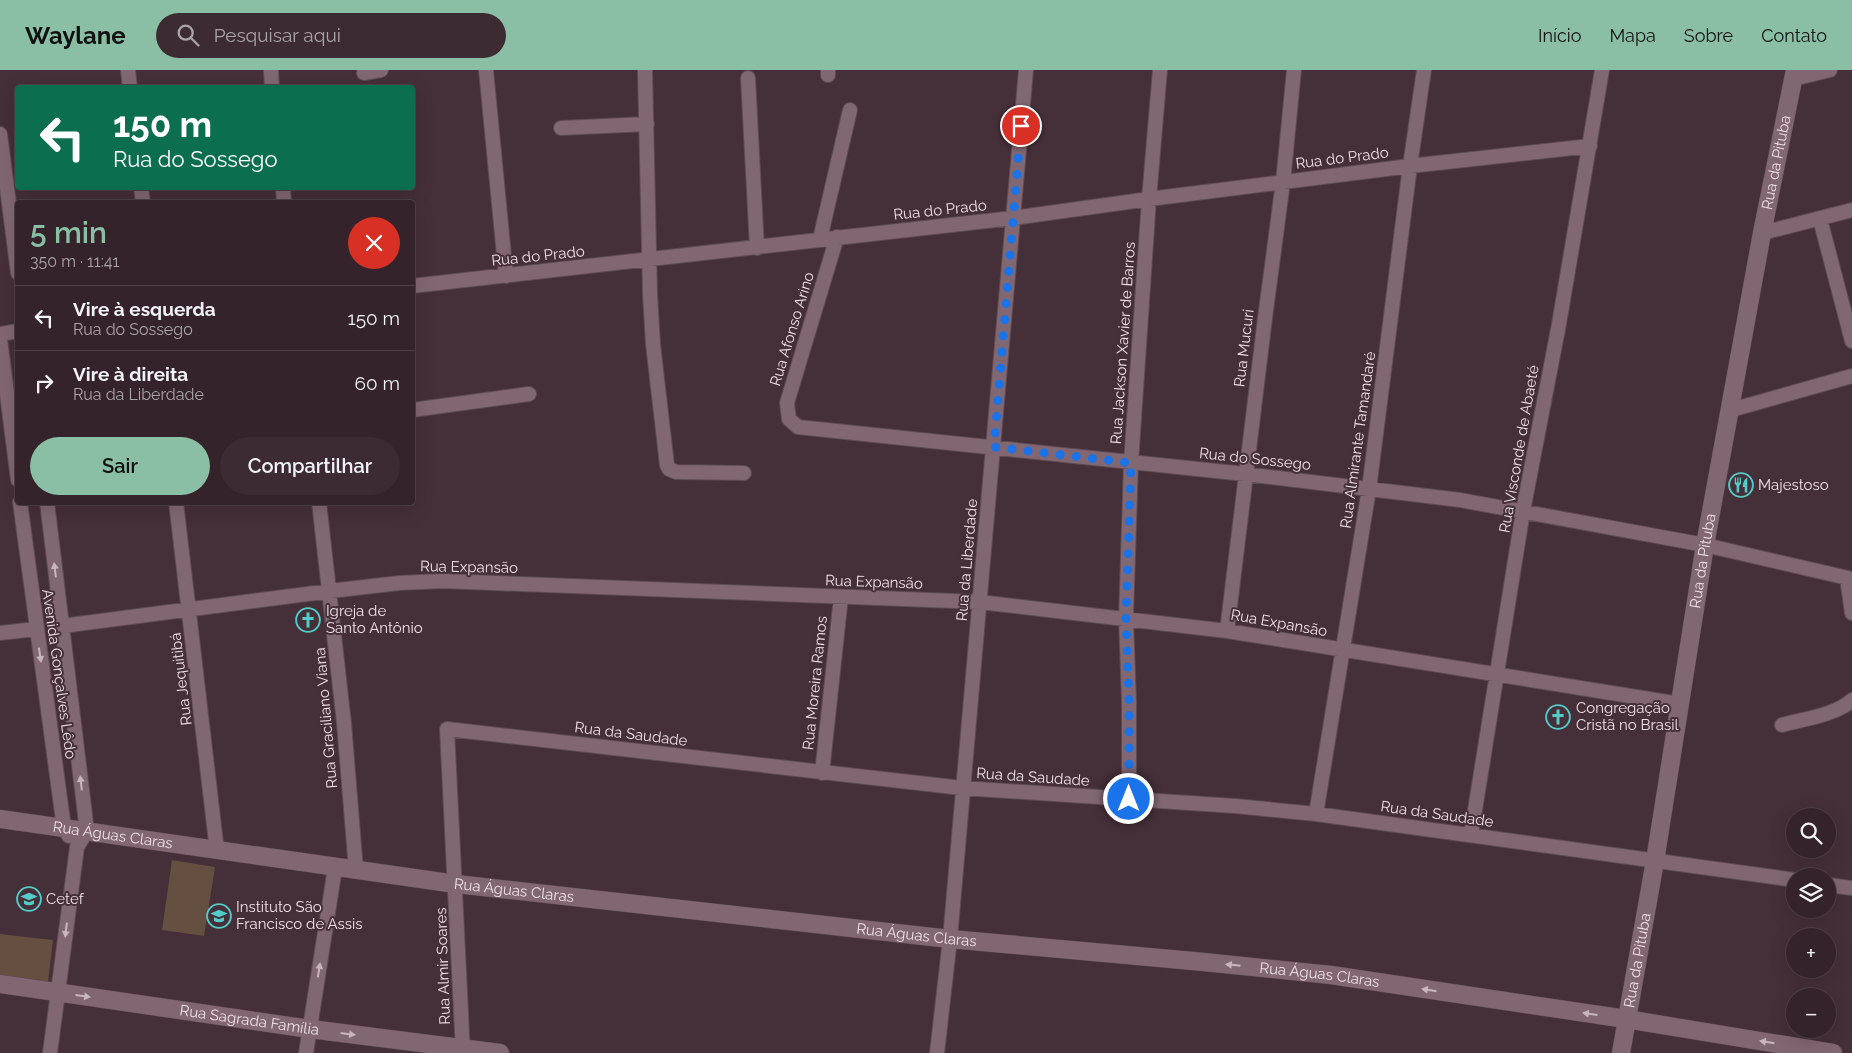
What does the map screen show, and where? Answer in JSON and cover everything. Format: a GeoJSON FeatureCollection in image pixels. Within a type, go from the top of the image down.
{"type":"FeatureCollection","features":[{"type":"Feature","properties":{"kind":"street"},"geometry":{"type":"LineString","coordinates":[[128,70],[130,85]]}},
{"type":"Feature","properties":{"kind":"street"},"geometry":{"type":"LineString","coordinates":[[271,70],[272,85]]}},
{"type":"Feature","properties":{"kind":"street"},"geometry":{"type":"LineString","coordinates":[[364,73],[382,70]]}},
{"type":"Feature","properties":{"kind":"street"},"geometry":{"type":"LineString","coordinates":[[486,70],[506,276]]}},
{"type":"Feature","properties":{"kind":"street"},"geometry":{"type":"LineString","coordinates":[[645,70],[649,260],[653,344],[667,465],[669,469],[676,472],[744,473]]}},
{"type":"Feature","properties":{"kind":"street","name":"Rua da Liberdade"},"geometry":{"type":"LineString","coordinates":[[937,1053],[950,940],[1026,70]]}},
{"type":"Feature","properties":{"kind":"street","name":"Rua Jackson Xavier de Barros"},"geometry":{"type":"LineString","coordinates":[[1129,799],[1129,702],[1126,618],[1131,463],[1160,70]]}},
{"type":"Feature","properties":{"kind":"street","name":"Rua Mucuri"},"geometry":{"type":"LineString","coordinates":[[1228,631],[1245,474],[1283,182],[1294,70]]}},
{"type":"Feature","properties":{"kind":"street","name":"Rua Almirante Tamandaré"},"geometry":{"type":"LineString","coordinates":[[1316,814],[1368,489],[1424,70]]}},
{"type":"Feature","properties":{"kind":"street","name":"Rua Visconde de Abaeté"},"geometry":{"type":"LineString","coordinates":[[1471,835],[1523,511],[1590,146],[1602,70]]}},
{"type":"Feature","properties":{"kind":"street"},"geometry":{"type":"LineString","coordinates":[[1794,75],[1830,70]]}},
{"type":"Feature","properties":{"kind":"street","name":"Rua da Pituba"},"geometry":{"type":"LineString","coordinates":[[1621,1053],[1655,861],[1706,545],[1762,233],[1794,75]]}},
{"type":"Feature","properties":{"kind":"street"},"geometry":{"type":"LineString","coordinates":[[748,78],[757,248]]}},
{"type":"Feature","properties":{"kind":"street"},"geometry":{"type":"LineString","coordinates":[[820,239],[850,110]]}},
{"type":"Feature","properties":{"kind":"street"},"geometry":{"type":"LineString","coordinates":[[561,128],[647,124]]}},
{"type":"Feature","properties":{"kind":"street"},"geometry":{"type":"LineString","coordinates":[[0,134],[15,250]]}},
{"type":"Feature","properties":{"kind":"street","name":"Rua do Prado"},"geometry":{"type":"LineString","coordinates":[[415,286],[1013,218],[1410,166],[1590,146]]}},
{"type":"Feature","properties":{"kind":"street"},"geometry":{"type":"LineString","coordinates":[[1762,233],[1852,210]]}},
{"type":"Feature","properties":{"kind":"street"},"geometry":{"type":"LineString","coordinates":[[1820,219],[1852,341]]}},
{"type":"Feature","properties":{"kind":"street","name":"Rua Afonso Arino"},"geometry":{"type":"LineString","coordinates":[[798,426],[788,419],[787,403],[837,237]]}},
{"type":"Feature","properties":{"kind":"street"},"geometry":{"type":"LineString","coordinates":[[0,334],[15,332]]}},
{"type":"Feature","properties":{"kind":"street"},"geometry":{"type":"LineString","coordinates":[[0,340],[15,457]]}},
{"type":"Feature","properties":{"kind":"street"},"geometry":{"type":"LineString","coordinates":[[1731,410],[1852,376]]}},
{"type":"Feature","properties":{"kind":"street"},"geometry":{"type":"LineString","coordinates":[[415,410],[529,394]]}},
{"type":"Feature","properties":{"kind":"street","name":"Rua do Sossego"},"geometry":{"type":"LineString","coordinates":[[798,426],[1245,474],[1460,500],[1706,545],[1850,578]]}},
{"type":"Feature","properties":{"kind":"street","name":"Avenida Gonçalves Lêdo"},"geometry":{"type":"LineString","coordinates":[[20,505],[64,828],[76,847]]}},
{"type":"Feature","properties":{"kind":"street","name":"Avenida Gonçalves Lêdo"},"geometry":{"type":"LineString","coordinates":[[47,505],[87,831]]}},
{"type":"Feature","properties":{"kind":"street","name":"Rua Jequitibá"},"geometry":{"type":"LineString","coordinates":[[176,505],[217,851]]}},
{"type":"Feature","properties":{"kind":"street","name":"Rua Graciliano Viana"},"geometry":{"type":"LineString","coordinates":[[319,505],[344,722],[356,870]]}},
{"type":"Feature","properties":{"kind":"street"},"geometry":{"type":"LineString","coordinates":[[1850,578],[1852,613]]}},
{"type":"Feature","properties":{"kind":"street","name":"Rua Expansão"},"geometry":{"type":"LineString","coordinates":[[62,626],[330,591],[443,581],[716,590],[980,602],[1228,631],[1497,676],[1680,704]]}},
{"type":"Feature","properties":{"kind":"street","name":"Rua Moreira Ramos"},"geometry":{"type":"LineString","coordinates":[[822,773],[841,597]]}},
{"type":"Feature","properties":{"kind":"street"},"geometry":{"type":"LineString","coordinates":[[0,633],[36,629]]}},
{"type":"Feature","properties":{"kind":"street"},"geometry":{"type":"LineString","coordinates":[[1782,725],[1830,712],[1848,704],[1852,700]]}},
{"type":"Feature","properties":{"kind":"street","name":"Rua da Saudade"},"geometry":{"type":"LineString","coordinates":[[447,729],[962,788],[1235,806],[1316,814],[1786,879]]}},
{"type":"Feature","properties":{"kind":"street","name":"Rua Almir Soares"},"geometry":{"type":"LineString","coordinates":[[447,729],[463,1051]]}},
{"type":"Feature","properties":{"kind":"street","name":"Rua Águas Claras"},"geometry":{"type":"LineString","coordinates":[[0,819],[456,884],[950,940],[1331,975],[1626,1019],[1833,1053]]}},
{"type":"Feature","properties":{"kind":"street"},"geometry":{"type":"LineString","coordinates":[[50,1053],[76,847],[87,831]]}},
{"type":"Feature","properties":{"kind":"street"},"geometry":{"type":"LineString","coordinates":[[306,1053],[334,868]]}},
{"type":"Feature","properties":{"kind":"street"},"geometry":{"type":"LineString","coordinates":[[1836,886],[1852,888]]}},
{"type":"Feature","properties":{"kind":"street","name":"Rua Sagrada Família"},"geometry":{"type":"LineString","coordinates":[[0,984],[463,1051],[500,1053]]}},
{"type":"Feature","properties":{"kind":"shaded area"},"geometry":{"type":"Polygon","coordinates":[[[172,860],[215,867],[204,936],[162,930],[172,860]]]}},
{"type":"Feature","properties":{"kind":"shaded area"},"geometry":{"type":"Polygon","coordinates":[[[0,934],[53,940],[48,982],[0,976],[0,934]]]}},
{"type":"Feature","properties":{"kind":"place","name":"Majestoso"},"geometry":{"type":"Point","coordinates":[1741,485]}},
{"type":"Feature","properties":{"kind":"place","name":"Igreja de Santo Antônio"},"geometry":{"type":"Point","coordinates":[308,620]}},
{"type":"Feature","properties":{"kind":"place","name":"Congregação Cristã no Brasil"},"geometry":{"type":"Point","coordinates":[1558,717]}},
{"type":"Feature","properties":{"kind":"place","name":"Cetef"},"geometry":{"type":"Point","coordinates":[29,899]}},
{"type":"Feature","properties":{"kind":"place","name":"Instituto São Francisco de Assis"},"geometry":{"type":"Point","coordinates":[219,916]}},
{"type":"Feature","properties":{"kind":"route"},"geometry":{"type":"LineString","coordinates":[[1021,126],[994,447],[1131,463],[1126,618],[1129,702],[1129,799]]}}]}
